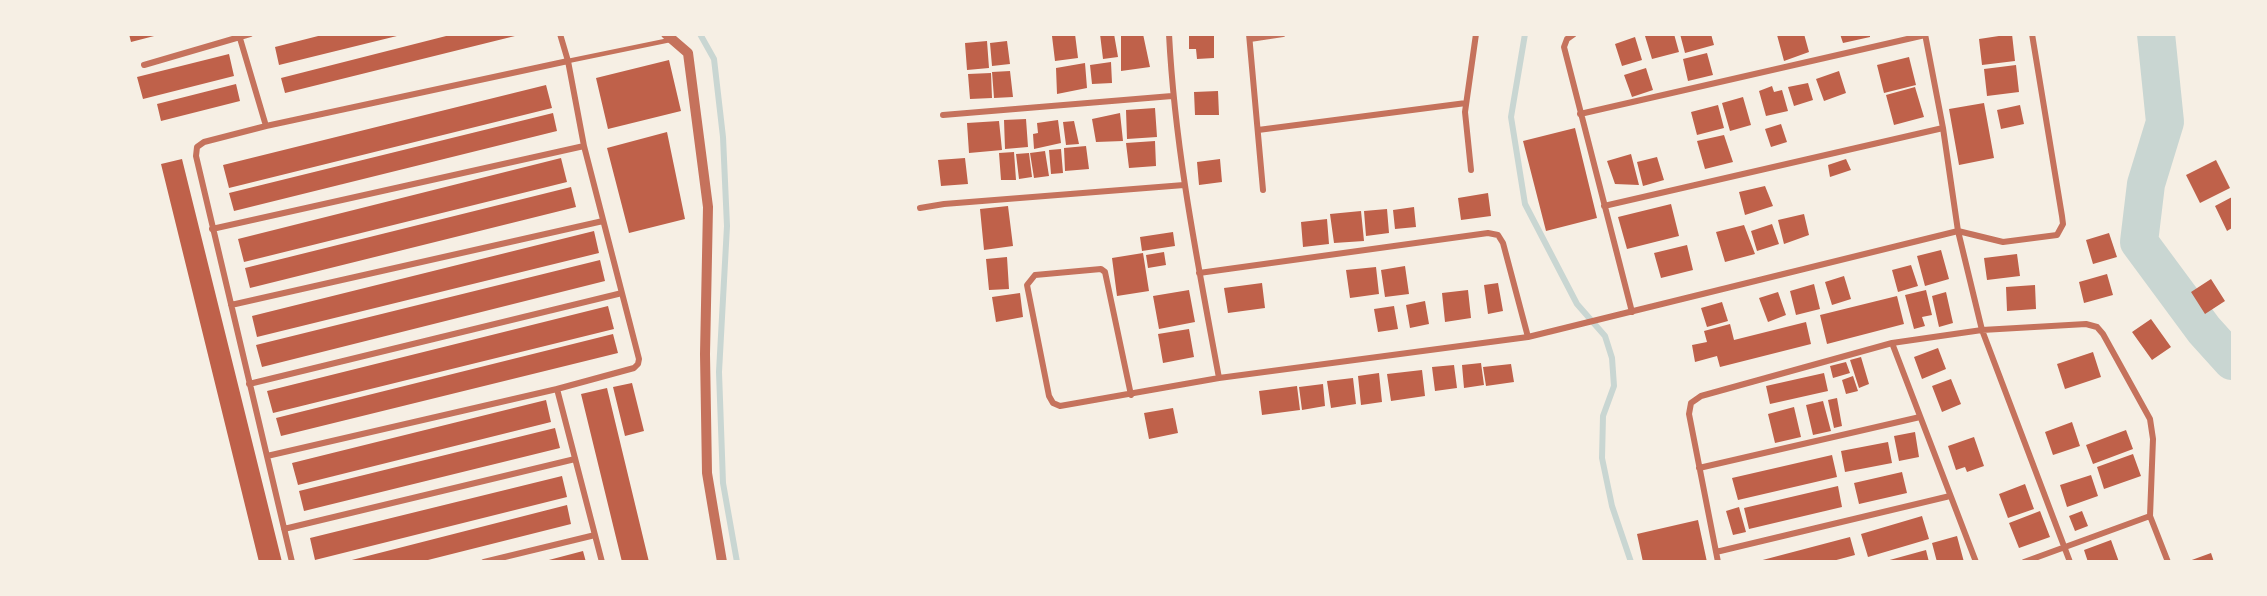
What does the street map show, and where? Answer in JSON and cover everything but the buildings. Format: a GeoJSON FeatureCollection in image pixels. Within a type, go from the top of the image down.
{"type":"FeatureCollection","features":[{"type":"Feature","properties":{"kind":"street"},"geometry":{"type":"LineString","coordinates":[[144,65],[250,34]]}},
{"type":"Feature","properties":{"kind":"street"},"geometry":{"type":"LineString","coordinates":[[267,456],[557,389],[634,368],[638,364],[584,146],[568,61],[560,34]]}},
{"type":"Feature","properties":{"kind":"street"},"geometry":{"type":"LineString","coordinates":[[1169,34],[1172,96],[1184,185],[1219,378]]}},
{"type":"Feature","properties":{"kind":"street"},"geometry":{"type":"LineString","coordinates":[[1263,190],[1249,37],[1283,34]]}},
{"type":"Feature","properties":{"kind":"street"},"geometry":{"type":"LineString","coordinates":[[1471,170],[1466,103],[1476,34]]}},
{"type":"Feature","properties":{"kind":"street"},"geometry":{"type":"LineString","coordinates":[[1574,34],[1567,39],[1564,47],[1632,312]]}},
{"type":"Feature","properties":{"kind":"street"},"geometry":{"type":"LineString","coordinates":[[1131,395],[1105,272],[1101,269],[1035,275],[1027,285],[1049,396],[1053,404],[1060,406],[1131,395],[1219,378],[1528,337],[1958,231],[2002,242],[2057,235],[2061,230],[2062,216],[2032,34]]}},
{"type":"Feature","properties":{"kind":"street"},"geometry":{"type":"LineString","coordinates":[[1580,114],[1925,35],[1943,128],[1958,231],[1983,330],[2070,561]]}},
{"type":"Feature","properties":{"kind":"street"},"geometry":{"type":"LineString","coordinates":[[239,36],[266,126]]}},
{"type":"Feature","properties":{"kind":"street"},"geometry":{"type":"LineString","coordinates":[[669,37],[688,53],[708,207],[705,354],[707,473],[722,561]]}},
{"type":"Feature","properties":{"kind":"street"},"geometry":{"type":"LineString","coordinates":[[292,561],[212,229],[196,156],[197,147],[204,142],[266,126],[568,61]]}},
{"type":"Feature","properties":{"kind":"street"},"geometry":{"type":"LineString","coordinates":[[943,115],[1172,96]]}},
{"type":"Feature","properties":{"kind":"street"},"geometry":{"type":"LineString","coordinates":[[1258,130],[1466,103]]}},
{"type":"Feature","properties":{"kind":"street"},"geometry":{"type":"LineString","coordinates":[[1605,206],[1943,128]]}},
{"type":"Feature","properties":{"kind":"street"},"geometry":{"type":"LineString","coordinates":[[212,229],[584,146]]}},
{"type":"Feature","properties":{"kind":"street"},"geometry":{"type":"LineString","coordinates":[[920,208],[944,204],[1184,185]]}},
{"type":"Feature","properties":{"kind":"street"},"geometry":{"type":"LineString","coordinates":[[231,305],[603,221]]}},
{"type":"Feature","properties":{"kind":"street"},"geometry":{"type":"LineString","coordinates":[[1199,273],[1488,233],[1498,235],[1503,243],[1528,337]]}},
{"type":"Feature","properties":{"kind":"street"},"geometry":{"type":"LineString","coordinates":[[249,384],[622,293]]}},
{"type":"Feature","properties":{"kind":"street"},"geometry":{"type":"LineString","coordinates":[[1718,561],[1689,414],[1691,403],[1701,396],[1892,343],[1983,330],[2086,324],[2097,327],[2103,334],[2150,419],[2153,439],[2150,516],[2168,561]]}},
{"type":"Feature","properties":{"kind":"street"},"geometry":{"type":"LineString","coordinates":[[1892,343],[1976,561]]}},
{"type":"Feature","properties":{"kind":"street"},"geometry":{"type":"LineString","coordinates":[[557,389],[602,561]]}},
{"type":"Feature","properties":{"kind":"street"},"geometry":{"type":"LineString","coordinates":[[1699,468],[1920,417]]}},
{"type":"Feature","properties":{"kind":"street"},"geometry":{"type":"LineString","coordinates":[[284,529],[575,459]]}},
{"type":"Feature","properties":{"kind":"street"},"geometry":{"type":"LineString","coordinates":[[1716,552],[1950,496]]}},
{"type":"Feature","properties":{"kind":"street"},"geometry":{"type":"LineString","coordinates":[[2024,561],[2064,549],[2150,516]]}},
{"type":"Feature","properties":{"kind":"street"},"geometry":{"type":"LineString","coordinates":[[484,561],[595,535]]}},
{"type":"Feature","properties":{"kind":"lane"},"geometry":{"type":"LineString","coordinates":[[568,61],[669,37]]}},
{"type":"Feature","properties":{"kind":"waterway"},"geometry":{"type":"LineString","coordinates":[[700,34],[714,59],[723,137],[727,226],[719,372],[723,483],[737,562]]}},
{"type":"Feature","properties":{"kind":"waterway"},"geometry":{"type":"LineString","coordinates":[[1525,34],[1511,117],[1525,204],[1577,304],[1605,336],[1612,358],[1614,386],[1603,416],[1602,458],[1612,506],[1631,562]]}},
{"type":"Feature","properties":{"kind":"waterway"},"geometry":{"type":"LineString","coordinates":[[2156,34],[2165,122],[2146,184],[2139,242],[2204,330],[2232,361]]}}]}
